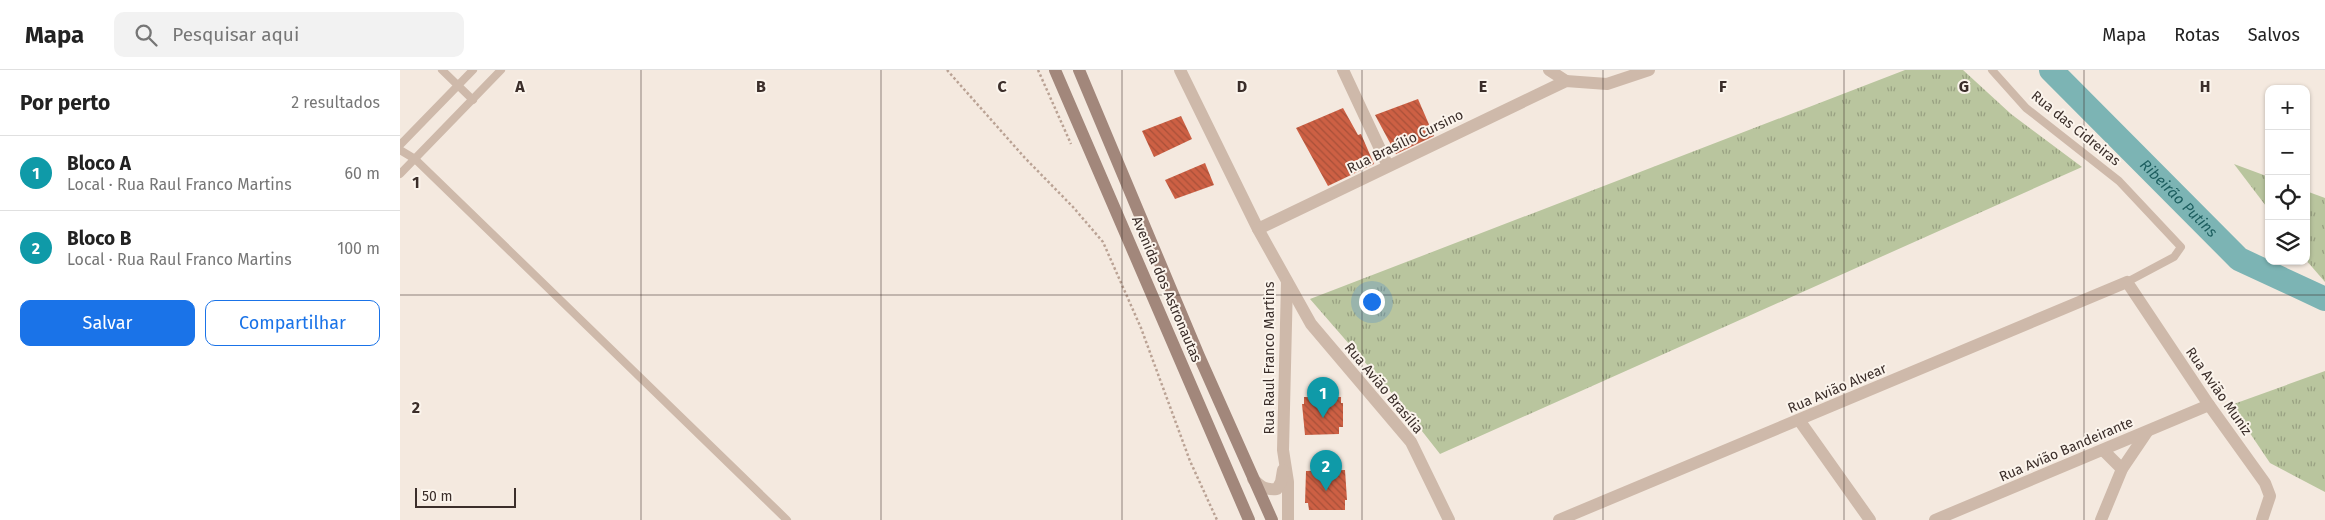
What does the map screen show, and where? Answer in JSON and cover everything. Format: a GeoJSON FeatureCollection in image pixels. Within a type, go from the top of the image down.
{"type":"FeatureCollection","features":[{"type":"Feature","properties":{"kind":"main road","name":"Avenida dos Astronautas"},"geometry":{"type":"LineString","coordinates":[[1055,70],[1249,520]]}},
{"type":"Feature","properties":{"kind":"main road","name":"Avenida dos Astronautas"},"geometry":{"type":"LineString","coordinates":[[1079,70],[1252,479],[1272,520]]}},
{"type":"Feature","properties":{"kind":"street","name":"Rua Raul Franco Martins"},"geometry":{"type":"LineString","coordinates":[[1180,70],[1258,229],[1287,280],[1283,450],[1288,482],[1288,520]]}},
{"type":"Feature","properties":{"kind":"street"},"geometry":{"type":"LineString","coordinates":[[1342,70],[1388,166]]}},
{"type":"Feature","properties":{"kind":"street"},"geometry":{"type":"LineString","coordinates":[[1549,70],[1566,81],[1607,84],[1637,76],[1649,70]]}},
{"type":"Feature","properties":{"kind":"street","name":"Rua Brasílio Cursino"},"geometry":{"type":"LineString","coordinates":[[1258,229],[1566,81]]}},
{"type":"Feature","properties":{"kind":"street","name":"Rua Avião Brasília"},"geometry":{"type":"LineString","coordinates":[[1287,280],[1311,324],[1411,442],[1449,520]]}},
{"type":"Feature","properties":{"kind":"street","name":"Rua Avião Muniz"},"geometry":{"type":"LineString","coordinates":[[2127,282],[2209,405],[2266,483],[2270,496],[2262,520]]}},
{"type":"Feature","properties":{"kind":"street","name":"Rua Avião Alvear"},"geometry":{"type":"LineString","coordinates":[[1559,520],[2127,282]]}},
{"type":"Feature","properties":{"kind":"street","name":"Rua Avião Bandeirante"},"geometry":{"type":"LineString","coordinates":[[1939,519],[2209,405]]}},
{"type":"Feature","properties":{"kind":"street"},"geometry":{"type":"LineString","coordinates":[[1799,420],[1870,520]]}},
{"type":"Feature","properties":{"kind":"street"},"geometry":{"type":"LineString","coordinates":[[2100,520],[2122,469],[2148,432]]}},
{"type":"Feature","properties":{"kind":"street"},"geometry":{"type":"LineString","coordinates":[[1252,479],[1262,488],[1267,490],[1276,489],[1281,482],[1283,450]]}},
{"type":"Feature","properties":{"kind":"street"},"geometry":{"type":"LineString","coordinates":[[2103,450],[2122,469]]}},
{"type":"Feature","properties":{"kind":"lane"},"geometry":{"type":"LineString","coordinates":[[442,70],[473,100]]}},
{"type":"Feature","properties":{"kind":"lane"},"geometry":{"type":"LineString","coordinates":[[400,145],[473,70]]}},
{"type":"Feature","properties":{"kind":"lane"},"geometry":{"type":"LineString","coordinates":[[400,174],[501,70]]}},
{"type":"Feature","properties":{"kind":"lane","name":"Rua das Cidreiras"},"geometry":{"type":"LineString","coordinates":[[1992,70],[2026,108],[2120,182],[2181,246],[2174,257],[2127,282]]}},
{"type":"Feature","properties":{"kind":"lane"},"geometry":{"type":"LineString","coordinates":[[400,150],[414,159],[787,520]]}},
{"type":"Feature","properties":{"kind":"path"},"geometry":{"type":"LineString","coordinates":[[947,70],[1025,158],[1073,206],[1103,242],[1141,328],[1190,461],[1217,520]]}},
{"type":"Feature","properties":{"kind":"green space"},"geometry":{"type":"Polygon","coordinates":[[[1905,70],[1963,70],[2011,114],[2082,167],[1440,454],[1396,398],[1310,299],[1905,70]]]}},
{"type":"Feature","properties":{"kind":"green space"},"geometry":{"type":"Polygon","coordinates":[[[2234,164],[2265,176],[2265,205],[2234,164]]]}},
{"type":"Feature","properties":{"kind":"green space"},"geometry":{"type":"Polygon","coordinates":[[[2310,192],[2325,198],[2325,282],[2310,265],[2310,192]]]}},
{"type":"Feature","properties":{"kind":"green space"},"geometry":{"type":"Polygon","coordinates":[[[2325,371],[2325,492],[2270,463],[2231,405],[2325,371]]]}},
{"type":"Feature","properties":{"kind":"building"},"geometry":{"type":"Polygon","coordinates":[[[1418,99],[1434,136],[1396,154],[1375,115],[1418,99]]]}},
{"type":"Feature","properties":{"kind":"building"},"geometry":{"type":"Polygon","coordinates":[[[1343,108],[1358,135],[1361,134],[1374,164],[1328,186],[1296,128],[1343,108]]]}},
{"type":"Feature","properties":{"kind":"building"},"geometry":{"type":"Polygon","coordinates":[[[1181,116],[1192,139],[1154,157],[1142,131],[1181,116]]]}},
{"type":"Feature","properties":{"kind":"building"},"geometry":{"type":"Polygon","coordinates":[[[1205,163],[1214,185],[1175,199],[1165,180],[1205,163]]]}},
{"type":"Feature","properties":{"kind":"building"},"geometry":{"type":"Polygon","coordinates":[[[1304,397],[1341,397],[1341,403],[1343,403],[1343,427],[1339,427],[1339,434],[1305,435],[1302,404],[1304,404],[1304,397]]]}},
{"type":"Feature","properties":{"kind":"building"},"geometry":{"type":"Polygon","coordinates":[[[1345,470],[1347,500],[1345,500],[1345,510],[1309,510],[1308,503],[1305,503],[1306,471],[1345,470]]]}},
{"type":"Feature","properties":{"kind":"waterway","name":"Ribeirão Putins"},"geometry":{"type":"LineString","coordinates":[[2051,70],[2239,259],[2325,299]]}},
{"type":"Feature","properties":{"kind":"place","name":"Bloco A"},"geometry":{"type":"Point","coordinates":[1323,418]}},
{"type":"Feature","properties":{"kind":"place","name":"Bloco B"},"geometry":{"type":"Point","coordinates":[1326,491]}}]}
